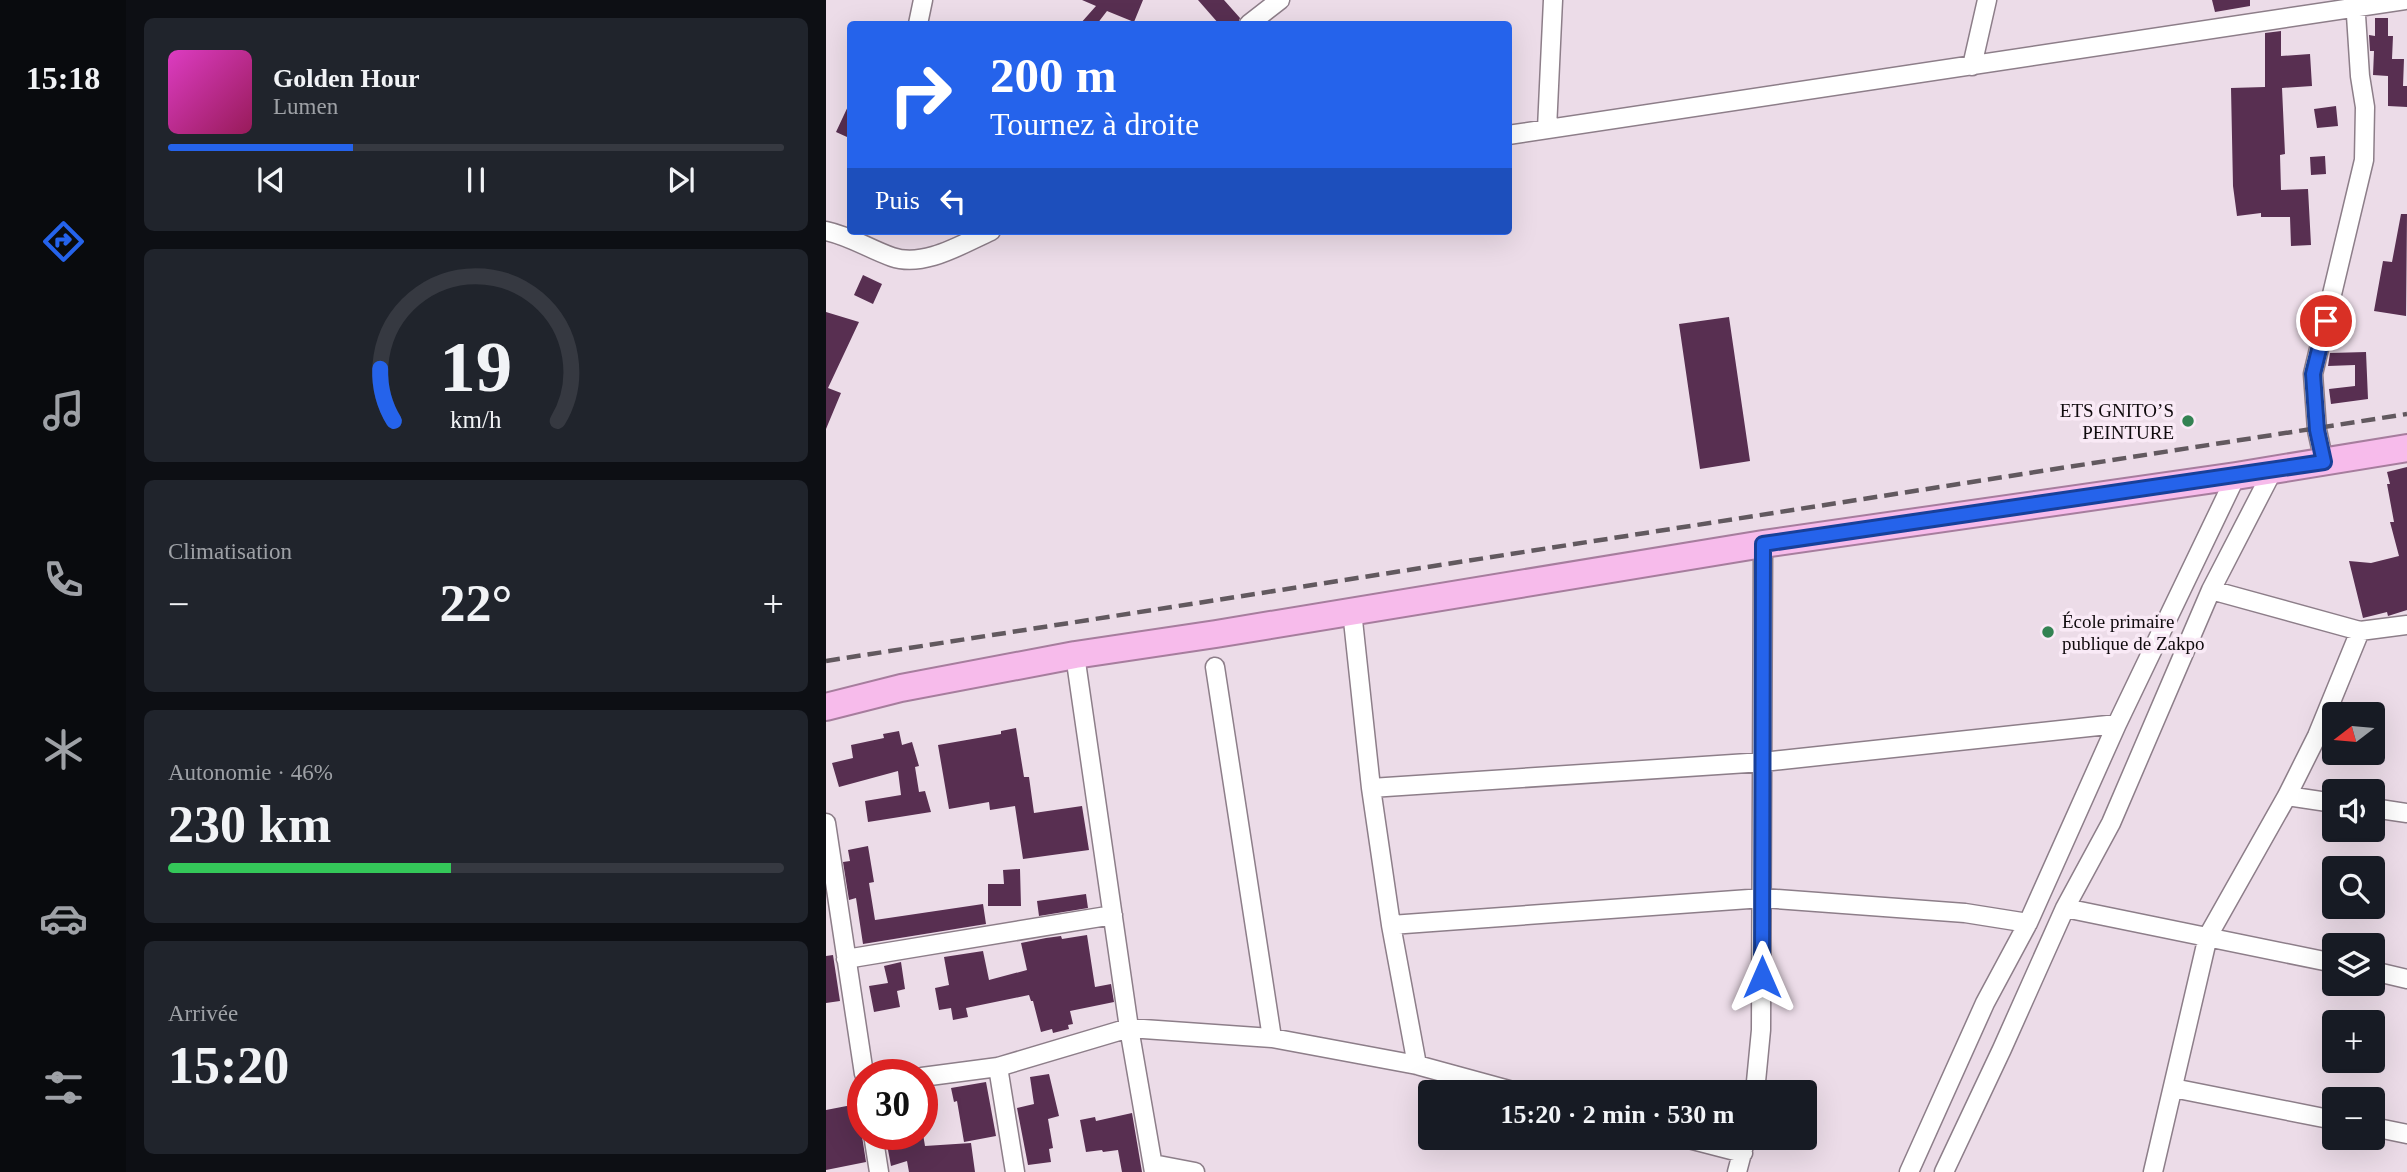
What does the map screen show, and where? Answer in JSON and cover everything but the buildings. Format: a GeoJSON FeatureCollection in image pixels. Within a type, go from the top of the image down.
{"type":"FeatureCollection","features":[{"type":"Feature","properties":{"kind":"highway"},"geometry":{"type":"LineString","coordinates":[[826,707],[924,684],[1075,655],[1763,544],[2236,476],[2407,448]]}},
{"type":"Feature","properties":{"kind":"street"},"geometry":{"type":"LineString","coordinates":[[919,21],[923,0]]}},
{"type":"Feature","properties":{"kind":"street"},"geometry":{"type":"LineString","coordinates":[[1253,21],[1280,0]]}},
{"type":"Feature","properties":{"kind":"street"},"geometry":{"type":"LineString","coordinates":[[1547,129],[1553,0]]}},
{"type":"Feature","properties":{"kind":"street"},"geometry":{"type":"LineString","coordinates":[[1972,66],[1987,0]]}},
{"type":"Feature","properties":{"kind":"street"},"geometry":{"type":"LineString","coordinates":[[1512,134],[1972,66],[2355,4],[2405,0]]}},
{"type":"Feature","properties":{"kind":"street"},"geometry":{"type":"LineString","coordinates":[[2324,462],[2317,430],[2313,374],[2364,160],[2366,136],[2355,4]]}},
{"type":"Feature","properties":{"kind":"street"},"geometry":{"type":"LineString","coordinates":[[826,231],[844,235],[895,258],[921,259],[980,235]]}},
{"type":"Feature","properties":{"kind":"street"},"geometry":{"type":"LineString","coordinates":[[1944,1172],[2064,908],[2111,823],[2211,590],[2274,468]]}},
{"type":"Feature","properties":{"kind":"street"},"geometry":{"type":"LineString","coordinates":[[1909,1172],[1985,1003],[2028,923],[2116,724],[2236,476]]}},
{"type":"Feature","properties":{"kind":"street"},"geometry":{"type":"LineString","coordinates":[[1756,1080],[1761,1030],[1763,898],[1763,544]]}},
{"type":"Feature","properties":{"kind":"street"},"geometry":{"type":"LineString","coordinates":[[2211,590],[2360,631],[2407,625]]}},
{"type":"Feature","properties":{"kind":"street"},"geometry":{"type":"LineString","coordinates":[[1352,611],[1371,788],[1391,925],[1417,1065]]}},
{"type":"Feature","properties":{"kind":"street"},"geometry":{"type":"LineString","coordinates":[[2153,1172],[2208,936],[2287,796],[2317,736],[2360,631]]}},
{"type":"Feature","properties":{"kind":"street"},"geometry":{"type":"LineString","coordinates":[[1075,655],[1129,1028],[1153,1168],[1195,1172]]}},
{"type":"Feature","properties":{"kind":"street"},"geometry":{"type":"LineString","coordinates":[[1215,667],[1272,1038]]}},
{"type":"Feature","properties":{"kind":"street"},"geometry":{"type":"LineString","coordinates":[[1371,788],[1763,762],[2116,724]]}},
{"type":"Feature","properties":{"kind":"street"},"geometry":{"type":"LineString","coordinates":[[2287,796],[2322,801]]}},
{"type":"Feature","properties":{"kind":"street"},"geometry":{"type":"LineString","coordinates":[[2385,810],[2407,813]]}},
{"type":"Feature","properties":{"kind":"street"},"geometry":{"type":"LineString","coordinates":[[826,823],[862,1059]]}},
{"type":"Feature","properties":{"kind":"street"},"geometry":{"type":"LineString","coordinates":[[1391,925],[1763,898],[1965,913],[2028,923]]}},
{"type":"Feature","properties":{"kind":"street"},"geometry":{"type":"LineString","coordinates":[[2064,908],[2322,960]]}},
{"type":"Feature","properties":{"kind":"street"},"geometry":{"type":"LineString","coordinates":[[846,958],[1113,915]]}},
{"type":"Feature","properties":{"kind":"street"},"geometry":{"type":"LineString","coordinates":[[2385,974],[2407,979]]}},
{"type":"Feature","properties":{"kind":"street"},"geometry":{"type":"LineString","coordinates":[[1985,1003],[2017,1012]]}},
{"type":"Feature","properties":{"kind":"street"},"geometry":{"type":"LineString","coordinates":[[938,1075],[998,1067],[1129,1028],[1272,1038],[1417,1065],[1472,1080]]}},
{"type":"Feature","properties":{"kind":"street"},"geometry":{"type":"LineString","coordinates":[[998,1067],[1016,1172]]}},
{"type":"Feature","properties":{"kind":"street"},"geometry":{"type":"LineString","coordinates":[[2173,1088],[2322,1118]]}},
{"type":"Feature","properties":{"kind":"street"},"geometry":{"type":"LineString","coordinates":[[2385,1129],[2407,1134]]}},
{"type":"Feature","properties":{"kind":"street"},"geometry":{"type":"LineString","coordinates":[[875,1150],[878,1172]]}},
{"type":"Feature","properties":{"kind":"street"},"geometry":{"type":"LineString","coordinates":[[1737,1172],[1743,1150]]}},
{"type":"Feature","properties":{"kind":"railway"},"geometry":{"type":"LineString","coordinates":[[826,661],[2407,414]]}},
{"type":"Feature","properties":{"kind":"place","name":"ETS GNITO’S PEINTURE"},"geometry":{"type":"Point","coordinates":[2188,421]}},
{"type":"Feature","properties":{"kind":"place","name":"École primaire publique de Zakpo"},"geometry":{"type":"Point","coordinates":[2048,632]}},
{"type":"Feature","properties":{"kind":"route"},"geometry":{"type":"LineString","coordinates":[[1762,977],[1763,544],[2324,462],[2317,430],[2313,374],[2326,321]]}}]}
